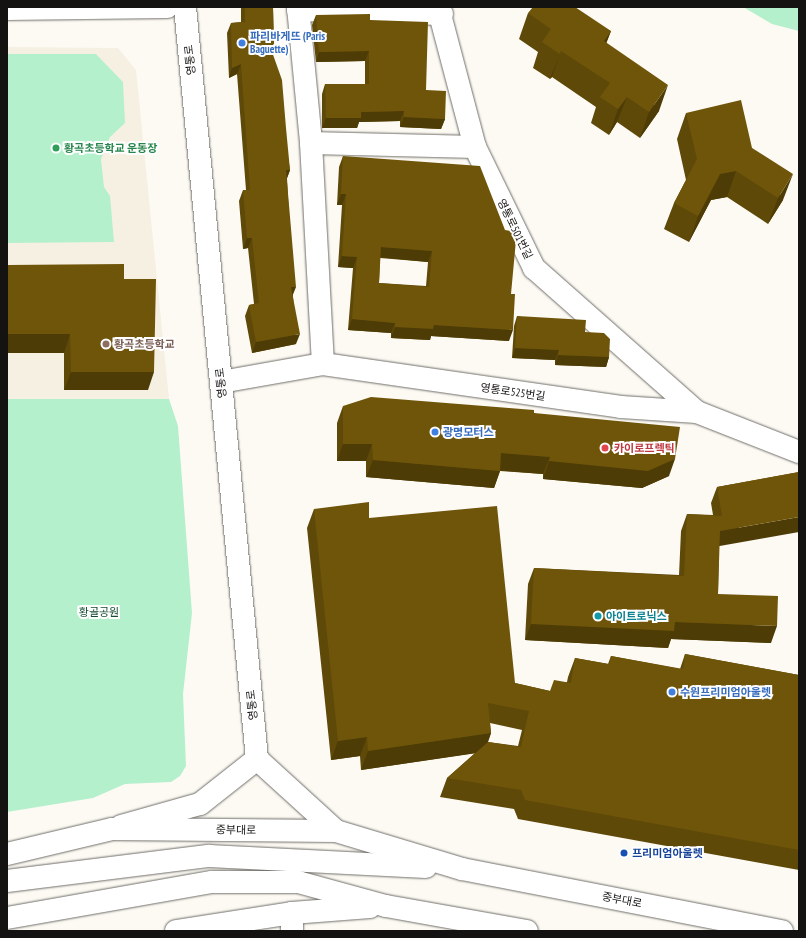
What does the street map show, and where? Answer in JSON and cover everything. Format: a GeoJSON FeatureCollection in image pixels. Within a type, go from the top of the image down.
{"type":"FeatureCollection","features":[{"type":"Feature","properties":{"kind":"street"},"geometry":{"type":"LineString","coordinates":[[7,9],[167,7]]}},
{"type":"Feature","properties":{"kind":"street","name":"영통로"},"geometry":{"type":"LineString","coordinates":[[184,7],[257,759]]}},
{"type":"Feature","properties":{"kind":"street"},"geometry":{"type":"LineString","coordinates":[[323,364],[311,143],[298,9],[440,11]]}},
{"type":"Feature","properties":{"kind":"street","name":"영통로501번길"},"geometry":{"type":"LineString","coordinates":[[440,11],[475,147],[534,268],[697,412]]}},
{"type":"Feature","properties":{"kind":"street"},"geometry":{"type":"LineString","coordinates":[[311,143],[475,147]]}},
{"type":"Feature","properties":{"kind":"street","name":"영통로525번길"},"geometry":{"type":"LineString","coordinates":[[221,382],[323,364],[621,407],[697,412],[799,452]]}},
{"type":"Feature","properties":{"kind":"street"},"geometry":{"type":"LineString","coordinates":[[112,829],[200,804],[257,759],[336,831]]}},
{"type":"Feature","properties":{"kind":"street","name":"중부대로"},"geometry":{"type":"LineString","coordinates":[[7,854],[112,829],[336,831],[462,869],[751,928],[782,931]]}},
{"type":"Feature","properties":{"kind":"street","name":"중부대로"},"geometry":{"type":"LineString","coordinates":[[7,881],[209,856],[462,869]]}},
{"type":"Feature","properties":{"kind":"street"},"geometry":{"type":"LineString","coordinates":[[7,918],[212,882],[298,882],[386,906],[527,931]]}},
{"type":"Feature","properties":{"kind":"street"},"geometry":{"type":"LineString","coordinates":[[176,931],[292,922],[386,906]]}},
{"type":"Feature","properties":{"kind":"shaded area","name":"황곡초등학교"},"geometry":{"type":"Polygon","coordinates":[[[7,47],[118,48],[136,70],[169,399],[7,399],[7,47]]]}},
{"type":"Feature","properties":{"kind":"green space"},"geometry":{"type":"Polygon","coordinates":[[[743,7],[799,7],[799,31],[772,24],[743,7]]]}},
{"type":"Feature","properties":{"kind":"green space","name":"황곡초등학교 운동장"},"geometry":{"type":"Polygon","coordinates":[[[7,54],[96,54],[123,82],[125,123],[110,137],[101,159],[104,187],[110,196],[114,242],[7,243],[7,54]]]}},
{"type":"Feature","properties":{"kind":"green space","name":"황골공원"},"geometry":{"type":"Polygon","coordinates":[[[7,399],[169,399],[178,426],[192,613],[183,694],[186,766],[180,776],[171,782],[125,784],[93,798],[7,812],[7,399]]]}},
{"type":"Feature","properties":{"kind":"building"},"geometry":{"type":"Polygon","coordinates":[[[245,7],[273,7],[274,48],[271,49],[282,80],[290,170],[286,170],[296,287],[291,287],[300,334],[256,342],[249,305],[259,303],[252,238],[247,238],[243,190],[250,190],[241,64],[232,68],[231,23],[245,22],[245,7]]]}},
{"type":"Feature","properties":{"kind":"building"},"geometry":{"type":"Polygon","coordinates":[[[533,7],[575,7],[611,31],[604,41],[668,85],[649,112],[627,97],[618,109],[600,97],[610,83],[561,51],[560,54],[542,42],[551,29],[528,13],[533,7]]]}},
{"type":"Feature","properties":{"kind":"building"},"geometry":{"type":"Polygon","coordinates":[[[370,14],[370,20],[428,22],[426,90],[446,91],[445,119],[404,117],[404,111],[361,112],[361,118],[326,118],[325,84],[369,84],[369,51],[319,52],[316,15],[370,14]]]}},
{"type":"Feature","properties":{"kind":"building"},"geometry":{"type":"Polygon","coordinates":[[[741,100],[752,148],[793,174],[778,198],[736,171],[720,174],[698,216],[674,203],[697,159],[686,113],[741,100]]]}},
{"type":"Feature","properties":{"kind":"building"},"geometry":{"type":"Polygon","coordinates":[[[343,156],[480,166],[505,230],[511,231],[516,240],[511,294],[515,294],[513,330],[434,325],[433,329],[395,327],[395,323],[352,319],[357,257],[342,256],[346,194],[341,194],[343,156]],[[381,247],[379,283],[429,287],[432,251],[381,247]]]}},
{"type":"Feature","properties":{"kind":"building","name":"황곡초등학교"},"geometry":{"type":"Polygon","coordinates":[[[124,264],[124,279],[156,279],[154,372],[71,372],[70,334],[7,334],[7,265],[124,264]]]}},
{"type":"Feature","properties":{"kind":"building"},"geometry":{"type":"Polygon","coordinates":[[[517,316],[586,320],[585,332],[604,333],[610,339],[609,357],[558,355],[559,350],[515,348],[517,316]]]}},
{"type":"Feature","properties":{"kind":"building"},"geometry":{"type":"Polygon","coordinates":[[[371,397],[534,410],[534,413],[680,427],[675,459],[648,471],[549,461],[550,457],[501,453],[500,471],[373,460],[372,444],[343,444],[343,406],[371,397]]]}},
{"type":"Feature","properties":{"kind":"building"},"geometry":{"type":"Polygon","coordinates":[[[799,472],[799,517],[720,531],[718,594],[778,596],[777,626],[675,622],[674,631],[531,624],[534,568],[684,576],[687,514],[722,516],[717,487],[799,472]]]}},
{"type":"Feature","properties":{"kind":"building","name":"수원프리미엄아울렛"},"geometry":{"type":"Polygon","coordinates":[[[369,502],[369,518],[497,506],[515,683],[550,691],[554,680],[571,683],[575,658],[609,664],[611,656],[683,669],[685,654],[799,675],[799,850],[525,800],[521,790],[447,778],[488,742],[521,747],[529,711],[488,703],[491,733],[368,751],[367,737],[338,741],[314,509],[369,502]]]}},
{"type":"Feature","properties":{"kind":"place","name":"파리바게뜨 (Paris Baguette)"},"geometry":{"type":"Point","coordinates":[242,43]}},
{"type":"Feature","properties":{"kind":"place","name":"황곡초등학교 운동장"},"geometry":{"type":"Point","coordinates":[56,148]}},
{"type":"Feature","properties":{"kind":"place","name":"황곡초등학교"},"geometry":{"type":"Point","coordinates":[106,344]}},
{"type":"Feature","properties":{"kind":"place","name":"광명모터스"},"geometry":{"type":"Point","coordinates":[435,432]}},
{"type":"Feature","properties":{"kind":"place","name":"카이로프렉틱"},"geometry":{"type":"Point","coordinates":[605,448]}},
{"type":"Feature","properties":{"kind":"place","name":"아이트로닉스"},"geometry":{"type":"Point","coordinates":[598,616]}},
{"type":"Feature","properties":{"kind":"place","name":"수원프리미엄아울렛"},"geometry":{"type":"Point","coordinates":[672,692]}},
{"type":"Feature","properties":{"kind":"place","name":"프리미엄아울렛"},"geometry":{"type":"Point","coordinates":[624,853]}}]}
